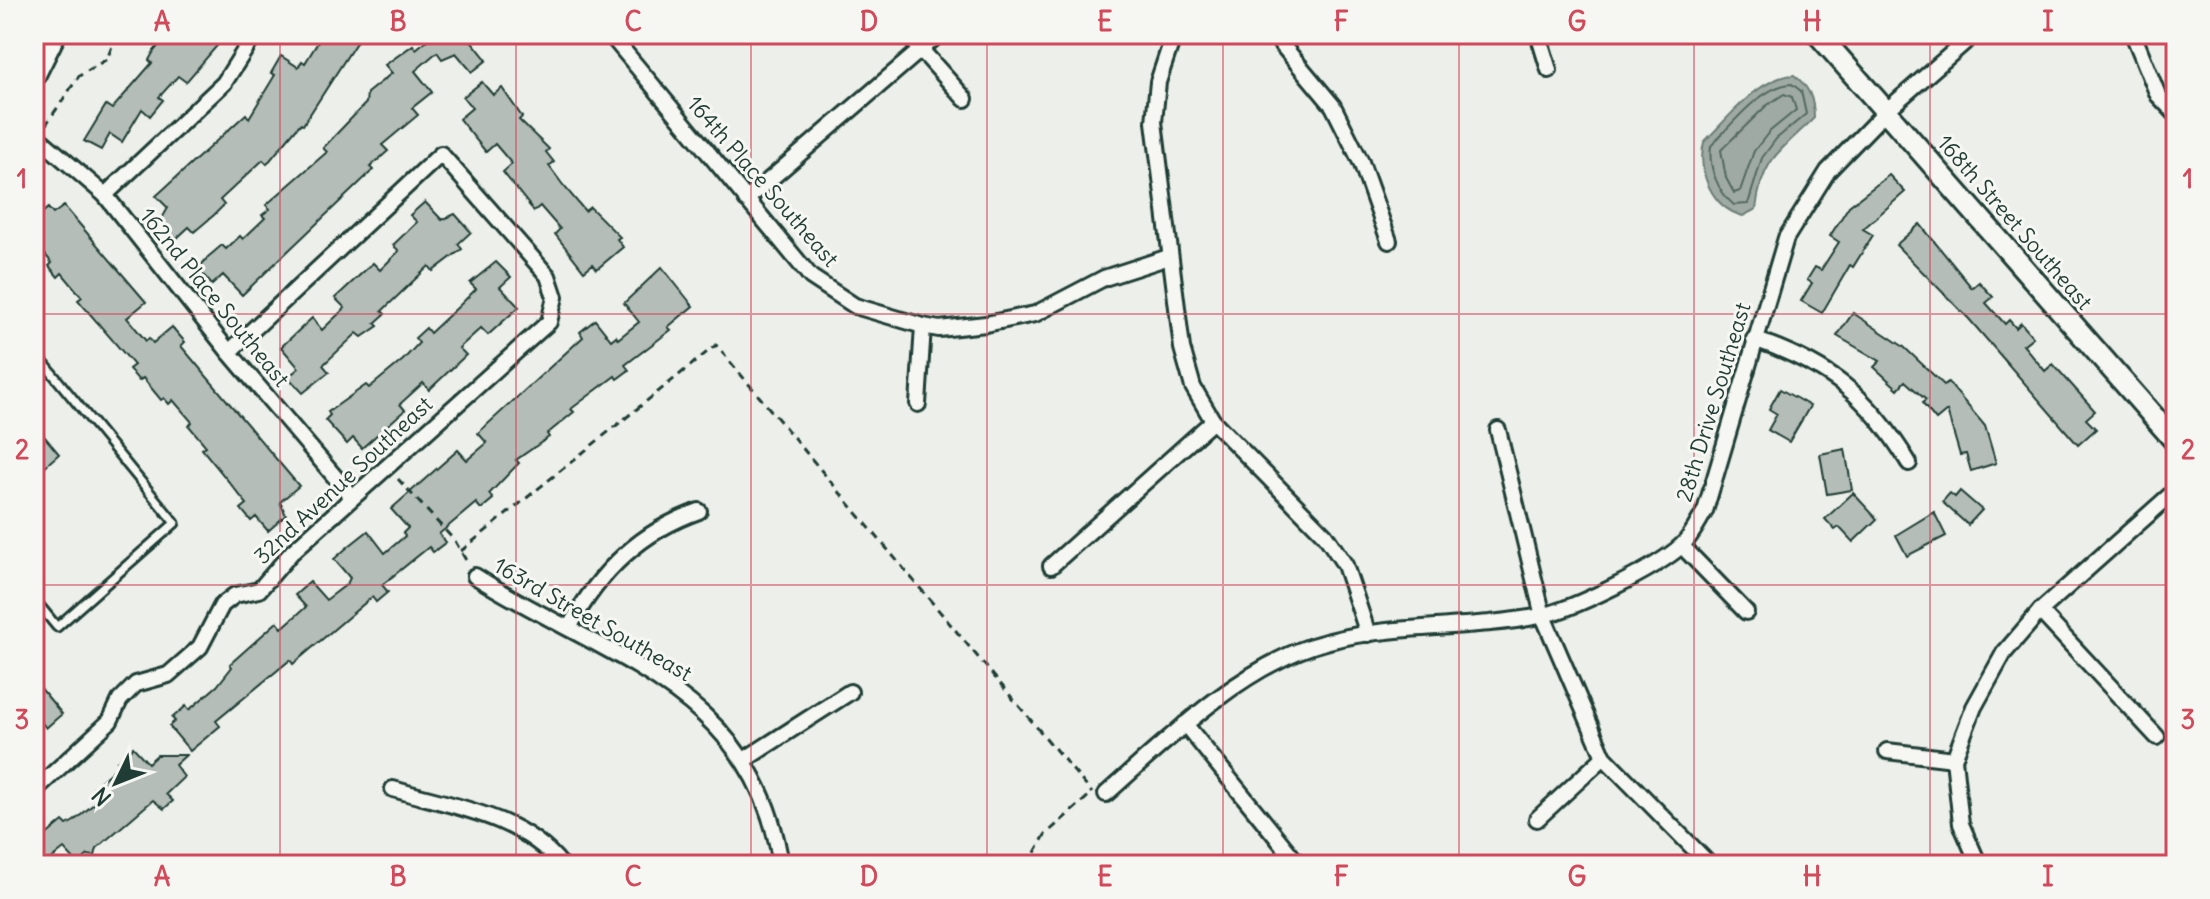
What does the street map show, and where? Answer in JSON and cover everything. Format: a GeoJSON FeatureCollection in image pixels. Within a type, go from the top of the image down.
{"type":"FeatureCollection","features":[{"type":"Feature","properties":{"kind":"street"},"geometry":{"type":"LineString","coordinates":[[34,76],[55,34]]}},
{"type":"Feature","properties":{"kind":"street"},"geometry":{"type":"LineString","coordinates":[[105,195],[224,83],[255,34]]}},
{"type":"Feature","properties":{"kind":"street","name":"164th Place Southeast"},"geometry":{"type":"LineString","coordinates":[[610,34],[811,277],[855,306],[939,329],[986,324],[1035,314],[1104,278],[1169,257]]}},
{"type":"Feature","properties":{"kind":"street"},"geometry":{"type":"LineString","coordinates":[[907,34],[965,99]]}},
{"type":"Feature","properties":{"kind":"street"},"geometry":{"type":"LineString","coordinates":[[746,200],[939,34]]}},
{"type":"Feature","properties":{"kind":"street"},"geometry":{"type":"LineString","coordinates":[[1174,34],[1158,82],[1154,122],[1182,348],[1193,387],[1213,421],[1325,535],[1345,565],[1368,634]]}},
{"type":"Feature","properties":{"kind":"street"},"geometry":{"type":"LineString","coordinates":[[1273,34],[1333,106],[1361,162],[1389,241]]}},
{"type":"Feature","properties":{"kind":"street"},"geometry":{"type":"LineString","coordinates":[[1538,34],[1549,70]]}},
{"type":"Feature","properties":{"kind":"street","name":"168th Street Southeast"},"geometry":{"type":"LineString","coordinates":[[1818,34],[2176,442]]}},
{"type":"Feature","properties":{"kind":"street","name":"28th Drive Southeast"},"geometry":{"type":"LineString","coordinates":[[1099,794],[1185,724],[1263,669],[1312,646],[1368,634],[1543,616],[1618,584],[1682,546],[1705,511],[1786,238],[1828,171],[1886,111],[1974,34]]}},
{"type":"Feature","properties":{"kind":"street"},"geometry":{"type":"LineString","coordinates":[[2133,34],[2158,95],[2176,114]]}},
{"type":"Feature","properties":{"kind":"street","name":"162nd Place Southeast"},"geometry":{"type":"LineString","coordinates":[[36,135],[105,195],[229,352],[352,497]]}},
{"type":"Feature","properties":{"kind":"street","name":"32nd Avenue Southeast"},"geometry":{"type":"LineString","coordinates":[[34,791],[110,721],[120,700],[136,684],[168,675],[200,647],[222,605],[235,595],[259,590],[292,552],[549,322],[555,297],[548,276],[441,154],[229,352]]}},
{"type":"Feature","properties":{"kind":"street"},"geometry":{"type":"LineString","coordinates":[[918,404],[923,326]]}},
{"type":"Feature","properties":{"kind":"street"},"geometry":{"type":"LineString","coordinates":[[1754,339],[1801,355],[1855,392],[1888,428],[1909,463]]}},
{"type":"Feature","properties":{"kind":"street"},"geometry":{"type":"LineString","coordinates":[[1051,566],[1213,421]]}},
{"type":"Feature","properties":{"kind":"street"},"geometry":{"type":"LineString","coordinates":[[1498,430],[1543,616],[1604,757],[1710,865]]}},
{"type":"Feature","properties":{"kind":"street"},"geometry":{"type":"LineString","coordinates":[[1979,865],[1961,824],[1954,759],[1974,707],[2004,653],[2040,611],[2176,490]]}},
{"type":"Feature","properties":{"kind":"street"},"geometry":{"type":"LineString","coordinates":[[569,628],[585,596],[637,543],[676,519],[699,511]]}},
{"type":"Feature","properties":{"kind":"street"},"geometry":{"type":"LineString","coordinates":[[1682,546],[1746,612]]}},
{"type":"Feature","properties":{"kind":"street","name":"163rd Street Southeast"},"geometry":{"type":"LineString","coordinates":[[475,576],[517,603],[669,683],[710,718],[744,760],[767,809],[781,865]]}},
{"type":"Feature","properties":{"kind":"street"},"geometry":{"type":"LineString","coordinates":[[2040,611],[2157,737]]}},
{"type":"Feature","properties":{"kind":"street"},"geometry":{"type":"LineString","coordinates":[[744,760],[850,692]]}},
{"type":"Feature","properties":{"kind":"street"},"geometry":{"type":"LineString","coordinates":[[1185,724],[1299,865]]}},
{"type":"Feature","properties":{"kind":"street"},"geometry":{"type":"LineString","coordinates":[[1887,751],[1954,759]]}},
{"type":"Feature","properties":{"kind":"street"},"geometry":{"type":"LineString","coordinates":[[1537,819],[1604,757]]}},
{"type":"Feature","properties":{"kind":"street"},"geometry":{"type":"LineString","coordinates":[[393,789],[498,820],[529,835],[561,865]]}},
{"type":"Feature","properties":{"kind":"lane"},"geometry":{"type":"LineString","coordinates":[[34,351],[175,523],[57,627],[34,599]]}},
{"type":"Feature","properties":{"kind":"path"},"geometry":{"type":"LineString","coordinates":[[36,135],[79,76],[107,59],[117,34]]}},
{"type":"Feature","properties":{"kind":"path"},"geometry":{"type":"LineString","coordinates":[[461,551],[716,345],[1099,794],[1045,835],[1028,865]]}},
{"type":"Feature","properties":{"kind":"path"},"geometry":{"type":"LineString","coordinates":[[387,467],[461,551],[475,576]]}},
{"type":"Feature","properties":{"kind":"water"},"geometry":{"type":"Polygon","coordinates":[[[1794,75],[1810,94],[1814,118],[1768,166],[1756,209],[1743,216],[1732,212],[1709,187],[1703,165],[1704,142],[1756,91],[1768,83],[1794,75]]]}},
{"type":"Feature","properties":{"kind":"building"},"geometry":{"type":"Polygon","coordinates":[[[168,34],[227,34],[186,82],[178,76],[159,97],[163,100],[150,116],[142,109],[122,142],[110,134],[101,150],[84,141],[106,105],[112,109],[152,63],[149,60],[168,34]]]}},
{"type":"Feature","properties":{"kind":"building"},"geometry":{"type":"Polygon","coordinates":[[[323,34],[345,34],[357,41],[303,125],[300,124],[267,164],[263,160],[220,200],[224,205],[214,215],[194,232],[189,227],[176,239],[160,222],[168,208],[156,196],[246,114],[249,118],[275,75],[271,73],[281,56],[298,67],[302,61],[305,63],[323,34]]]}},
{"type":"Feature","properties":{"kind":"building"},"geometry":{"type":"Polygon","coordinates":[[[434,34],[466,34],[487,60],[472,72],[456,53],[442,59],[437,52],[415,71],[432,92],[412,108],[418,115],[382,145],[388,151],[370,167],[373,170],[242,295],[223,275],[212,285],[198,269],[208,257],[222,245],[226,249],[240,236],[243,239],[265,218],[262,215],[270,209],[266,205],[327,152],[323,148],[366,103],[367,93],[392,73],[385,65],[413,45],[416,49],[434,34]]]}},
{"type":"Feature","properties":{"kind":"building"},"geometry":{"type":"Polygon","coordinates":[[[482,82],[493,95],[502,88],[522,117],[519,120],[549,149],[546,152],[554,162],[549,166],[563,185],[585,211],[590,207],[620,237],[617,239],[623,247],[597,269],[593,264],[584,271],[555,234],[560,229],[540,206],[534,211],[503,172],[512,164],[495,144],[486,152],[459,119],[472,108],[463,97],[482,82]]]}},
{"type":"Feature","properties":{"kind":"building"},"geometry":{"type":"Polygon","coordinates":[[[1889,175],[1905,192],[1863,229],[1873,235],[1853,267],[1850,265],[1822,313],[1801,301],[1812,283],[1807,280],[1815,267],[1821,270],[1839,242],[1830,236],[1849,206],[1889,175]]]}},
{"type":"Feature","properties":{"kind":"building"},"geometry":{"type":"Polygon","coordinates":[[[425,202],[442,220],[455,214],[471,232],[458,244],[462,249],[433,271],[429,266],[382,311],[385,314],[375,323],[378,326],[362,337],[357,333],[323,365],[329,372],[303,393],[288,377],[299,368],[281,347],[312,318],[322,330],[345,308],[335,298],[373,263],[380,270],[399,251],[393,245],[417,222],[410,215],[425,202]]]}},
{"type":"Feature","properties":{"kind":"building"},"geometry":{"type":"Polygon","coordinates":[[[64,206],[146,302],[127,318],[146,341],[149,338],[153,343],[172,327],[185,342],[181,346],[299,486],[280,502],[286,515],[268,531],[256,517],[251,521],[241,509],[247,504],[202,449],[206,446],[189,426],[192,422],[173,400],[169,404],[164,398],[161,400],[143,378],[139,381],[129,369],[134,365],[78,300],[82,297],[62,273],[58,277],[49,266],[52,263],[34,241],[34,220],[48,208],[53,214],[64,206]]]}},
{"type":"Feature","properties":{"kind":"building"},"geometry":{"type":"Polygon","coordinates":[[[1920,224],[1972,288],[1979,282],[1993,297],[1986,303],[2005,324],[2009,320],[2016,328],[2021,323],[2033,337],[2023,345],[2045,371],[2053,364],[2095,411],[2086,419],[2096,429],[2078,445],[1969,319],[1896,245],[1920,224]]]}},
{"type":"Feature","properties":{"kind":"building"},"geometry":{"type":"Polygon","coordinates":[[[496,262],[511,277],[500,287],[519,307],[488,335],[481,328],[459,348],[466,355],[429,390],[423,383],[400,404],[405,410],[362,448],[353,438],[347,444],[325,420],[330,415],[328,412],[366,385],[369,388],[403,360],[419,343],[415,338],[426,328],[430,333],[460,305],[476,289],[470,283],[496,262]]]}},
{"type":"Feature","properties":{"kind":"building"},"geometry":{"type":"Polygon","coordinates":[[[662,267],[693,306],[668,327],[671,330],[625,365],[629,370],[617,379],[615,376],[571,409],[574,412],[547,434],[549,437],[516,460],[519,463],[489,494],[493,499],[481,509],[476,503],[439,534],[446,542],[433,552],[429,547],[382,585],[388,592],[376,602],[372,597],[293,664],[290,660],[216,721],[220,726],[190,751],[169,726],[175,721],[172,718],[186,706],[189,710],[217,686],[232,667],[230,664],[277,622],[282,628],[306,607],[295,595],[310,582],[326,600],[347,584],[350,578],[334,559],[368,531],[385,553],[405,536],[403,533],[408,528],[391,509],[458,450],[467,460],[487,443],[478,433],[583,337],[580,332],[595,320],[611,340],[616,336],[618,339],[639,322],[624,303],[662,267]]]}},
{"type":"Feature","properties":{"kind":"building"},"geometry":{"type":"Polygon","coordinates":[[[1853,313],[1904,347],[1944,385],[1948,382],[1985,426],[1996,463],[1971,471],[1966,454],[1960,455],[1947,411],[1936,420],[1922,403],[1926,400],[1905,381],[1898,389],[1874,367],[1880,361],[1837,336],[1853,313]]]}},
{"type":"Feature","properties":{"kind":"building"},"geometry":{"type":"Polygon","coordinates":[[[1780,389],[1810,406],[1789,442],[1768,430],[1777,414],[1769,409],[1780,389]]]}},
{"type":"Feature","properties":{"kind":"building"},"geometry":{"type":"Polygon","coordinates":[[[34,424],[59,454],[34,476],[34,424]]]}},
{"type":"Feature","properties":{"kind":"building"},"geometry":{"type":"Polygon","coordinates":[[[1845,449],[1852,490],[1827,494],[1820,454],[1845,449]]]}},
{"type":"Feature","properties":{"kind":"building"},"geometry":{"type":"Polygon","coordinates":[[[1960,491],[1982,510],[1968,525],[1942,502],[1950,493],[1955,497],[1960,491]]]}},
{"type":"Feature","properties":{"kind":"building"},"geometry":{"type":"Polygon","coordinates":[[[1853,493],[1877,519],[1853,542],[1839,527],[1835,530],[1825,519],[1853,493]]]}},
{"type":"Feature","properties":{"kind":"building"},"geometry":{"type":"Polygon","coordinates":[[[1934,512],[1946,536],[1907,556],[1896,535],[1934,512]]]}},
{"type":"Feature","properties":{"kind":"building"},"geometry":{"type":"Polygon","coordinates":[[[34,680],[62,714],[46,728],[42,723],[34,729],[34,680]]]}},
{"type":"Feature","properties":{"kind":"building"},"geometry":{"type":"Polygon","coordinates":[[[133,747],[148,763],[157,755],[186,755],[175,765],[184,777],[166,794],[173,801],[164,809],[153,800],[97,848],[95,856],[88,855],[78,864],[64,849],[44,865],[34,865],[34,845],[63,821],[67,825],[74,821],[96,802],[94,799],[100,794],[94,787],[120,764],[117,761],[133,747]]]}}]}
